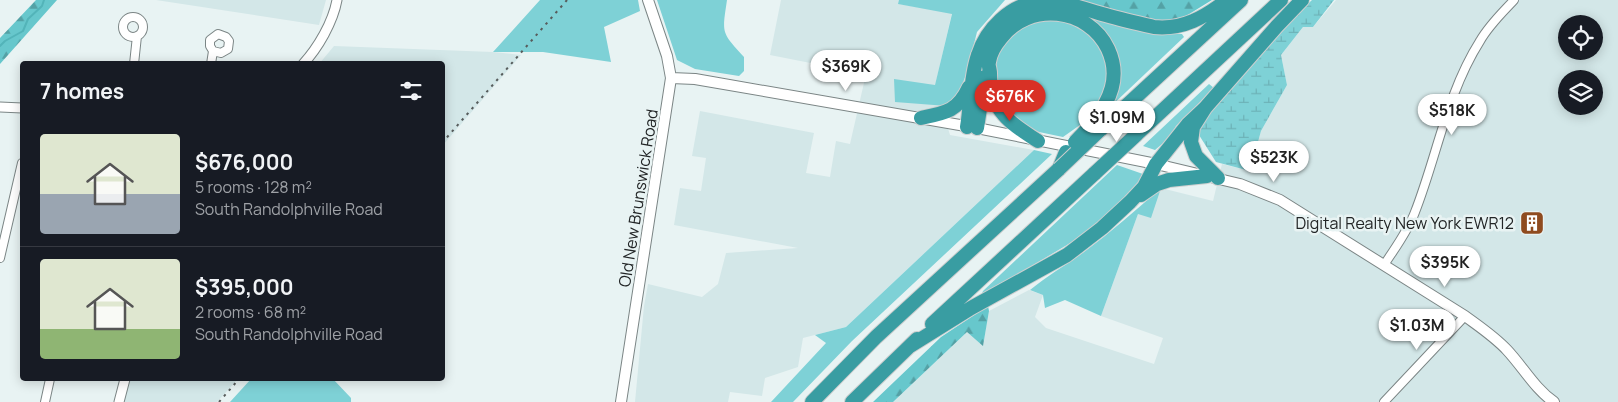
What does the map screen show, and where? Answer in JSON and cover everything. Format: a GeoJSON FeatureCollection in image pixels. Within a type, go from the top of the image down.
{"type":"FeatureCollection","features":[{"type":"Feature","properties":{"kind":"highway"},"geometry":{"type":"LineString","coordinates":[[921,118],[942,114],[953,109],[964,98],[972,82],[978,56],[988,35],[1004,17],[1018,8],[1039,2],[1068,5],[1154,27],[1168,28],[1190,23],[1203,17],[1227,0]]}},
{"type":"Feature","properties":{"kind":"highway"},"geometry":{"type":"LineString","coordinates":[[812,402],[876,337],[1058,169],[1096,126],[1241,0]]}},
{"type":"Feature","properties":{"kind":"highway"},"geometry":{"type":"LineString","coordinates":[[852,402],[1281,0]]}},
{"type":"Feature","properties":{"kind":"highway"},"geometry":{"type":"LineString","coordinates":[[910,346],[971,308],[1067,254],[1102,228],[1144,187],[1156,164],[1188,124],[1205,108],[1302,0]]}},
{"type":"Feature","properties":{"kind":"highway"},"geometry":{"type":"LineString","coordinates":[[972,127],[986,70],[998,42],[1005,33],[1023,19],[1040,14],[1057,13],[1075,17],[1087,24],[1098,34],[1112,58],[1114,79],[1108,100],[1096,126]]}},
{"type":"Feature","properties":{"kind":"highway"},"geometry":{"type":"LineString","coordinates":[[989,62],[991,92],[997,106],[1010,121],[1038,141]]}},
{"type":"Feature","properties":{"kind":"highway"},"geometry":{"type":"LineString","coordinates":[[972,82],[972,127]]}},
{"type":"Feature","properties":{"kind":"highway"},"geometry":{"type":"LineString","coordinates":[[1205,108],[1193,128],[1191,142],[1196,156],[1213,177]]}},
{"type":"Feature","properties":{"kind":"highway"},"geometry":{"type":"LineString","coordinates":[[1130,202],[1157,184],[1169,180],[1213,177]]}},
{"type":"Feature","properties":{"kind":"main road","name":"Old New Brunswick Road"},"geometry":{"type":"LineString","coordinates":[[621,402],[671,78],[667,56],[648,0]]}},
{"type":"Feature","properties":{"kind":"main road"},"geometry":{"type":"LineString","coordinates":[[671,78],[695,79],[972,127],[1156,164],[1247,186],[1275,197],[1465,316],[1507,350],[1544,398],[1554,402]]}},
{"type":"Feature","properties":{"kind":"street"},"geometry":{"type":"LineString","coordinates":[[306,61],[323,36],[337,0]]}},
{"type":"Feature","properties":{"kind":"street"},"geometry":{"type":"LineString","coordinates":[[1384,265],[1414,214],[1466,65],[1498,16],[1514,0]]}},
{"type":"Feature","properties":{"kind":"street"},"geometry":{"type":"LineString","coordinates":[[134,61],[137,36]]}},
{"type":"Feature","properties":{"kind":"street"},"geometry":{"type":"LineString","coordinates":[[211,61],[213,51]]}},
{"type":"Feature","properties":{"kind":"street"},"geometry":{"type":"LineString","coordinates":[[0,107],[20,108]]}},
{"type":"Feature","properties":{"kind":"street"},"geometry":{"type":"LineString","coordinates":[[0,258],[20,172]]}},
{"type":"Feature","properties":{"kind":"street"},"geometry":{"type":"LineString","coordinates":[[1384,402],[1465,316]]}},
{"type":"Feature","properties":{"kind":"street"},"geometry":{"type":"LineString","coordinates":[[45,402],[50,381]]}},
{"type":"Feature","properties":{"kind":"street"},"geometry":{"type":"LineString","coordinates":[[119,402],[124,381]]}},
{"type":"Feature","properties":{"kind":"shaded area"},"geometry":{"type":"Polygon","coordinates":[[[156,0],[326,0],[319,25],[156,0]]]}},
{"type":"Feature","properties":{"kind":"shaded area"},"geometry":{"type":"Polygon","coordinates":[[[781,0],[899,0],[899,4],[952,13],[935,86],[950,135],[1034,150],[846,327],[803,338],[798,367],[765,378],[762,396],[730,392],[728,402],[635,402],[644,306],[648,284],[702,297],[718,284],[726,253],[798,248],[674,225],[680,188],[701,191],[706,158],[692,156],[700,111],[814,133],[806,173],[830,177],[836,141],[850,144],[866,74],[770,55],[781,0]]]}},
{"type":"Feature","properties":{"kind":"shaded area"},"geometry":{"type":"Polygon","coordinates":[[[1336,0],[1618,0],[1618,402],[893,402],[967,332],[983,345],[989,311],[1029,290],[1043,295],[1035,317],[1046,328],[1154,364],[1163,338],[1101,316],[1138,214],[1161,188],[1213,201],[1222,164],[1250,171],[1261,131],[1287,85],[1281,55],[1303,27],[1313,27],[1336,0]]]}},
{"type":"Feature","properties":{"kind":"shaded area"},"geometry":{"type":"Polygon","coordinates":[[[334,46],[493,52],[521,55],[445,143],[445,61],[322,61],[334,46]]]}},
{"type":"Feature","properties":{"kind":"shaded area"},"geometry":{"type":"Polygon","coordinates":[[[127,381],[236,381],[217,402],[122,402],[127,381]]]}},
{"type":"Feature","properties":{"kind":"green space"},"geometry":{"type":"Polygon","coordinates":[[[36,0],[57,0],[0,64],[0,38],[36,0]]]}},
{"type":"Feature","properties":{"kind":"green space"},"geometry":{"type":"Polygon","coordinates":[[[540,0],[638,0],[640,11],[604,27],[611,62],[543,52],[493,52],[540,0]]]}},
{"type":"Feature","properties":{"kind":"green space"},"geometry":{"type":"Polygon","coordinates":[[[657,0],[727,0],[724,20],[725,32],[744,57],[744,71],[739,76],[695,69],[677,60],[657,0]]]}},
{"type":"Feature","properties":{"kind":"green space"},"geometry":{"type":"Polygon","coordinates":[[[899,0],[1005,0],[977,32],[967,72],[958,96],[947,106],[895,102],[894,79],[935,85],[952,14],[898,4],[899,0]]]}},
{"type":"Feature","properties":{"kind":"green space"},"geometry":{"type":"Polygon","coordinates":[[[1072,0],[1212,0],[1186,16],[1165,24],[1072,0]]]}},
{"type":"Feature","properties":{"kind":"green space"},"geometry":{"type":"Polygon","coordinates":[[[1312,0],[1334,0],[1313,27],[1303,27],[1281,55],[1287,85],[1261,131],[1250,171],[1216,162],[1199,135],[1200,122],[1294,17],[1312,0]]]}},
{"type":"Feature","properties":{"kind":"green space"},"geometry":{"type":"Polygon","coordinates":[[[1090,17],[1123,27],[1124,25],[1157,33],[1182,34],[1184,37],[1107,110],[1112,100],[1104,31],[1090,17]]]}},
{"type":"Feature","properties":{"kind":"green space"},"geometry":{"type":"Polygon","coordinates":[[[1043,18],[1079,24],[1103,46],[1109,77],[1101,104],[1080,125],[1063,137],[1039,132],[1019,124],[1009,117],[996,93],[995,64],[1000,48],[1016,30],[1043,18]]]}},
{"type":"Feature","properties":{"kind":"green space"},"geometry":{"type":"Polygon","coordinates":[[[1209,84],[1214,88],[1176,126],[1169,138],[1155,150],[1143,146],[1209,84]]]}},
{"type":"Feature","properties":{"kind":"green space"},"geometry":{"type":"Polygon","coordinates":[[[1034,150],[1052,154],[852,341],[793,402],[771,402],[826,343],[815,335],[846,327],[1034,150]]]}},
{"type":"Feature","properties":{"kind":"green space"},"geometry":{"type":"Polygon","coordinates":[[[1117,165],[1143,174],[1130,196],[1077,239],[981,296],[983,291],[1117,165]]]}},
{"type":"Feature","properties":{"kind":"green space"},"geometry":{"type":"Polygon","coordinates":[[[1161,188],[1151,218],[1138,214],[1101,316],[1065,300],[1045,308],[1043,295],[1030,290],[1094,244],[1161,188]]]}},
{"type":"Feature","properties":{"kind":"green space"},"geometry":{"type":"Polygon","coordinates":[[[988,306],[989,311],[983,346],[967,332],[893,402],[873,402],[941,337],[988,306]]]}},
{"type":"Feature","properties":{"kind":"green space"},"geometry":{"type":"Polygon","coordinates":[[[249,381],[335,381],[351,398],[351,402],[230,402],[249,381]]]}},
{"type":"Feature","properties":{"kind":"waterway"},"geometry":{"type":"LineString","coordinates":[[0,46],[23,31],[28,19],[42,6],[44,0]]}},
{"type":"Feature","properties":{"kind":"railway"},"geometry":{"type":"LineString","coordinates":[[445,140],[567,0]]}},
{"type":"Feature","properties":{"kind":"railway"},"geometry":{"type":"LineString","coordinates":[[219,402],[237,381]]}},
{"type":"Feature","properties":{"kind":"place","name":"Digital Realty New York EWR12"},"geometry":{"type":"Point","coordinates":[1532,223]}}]}
